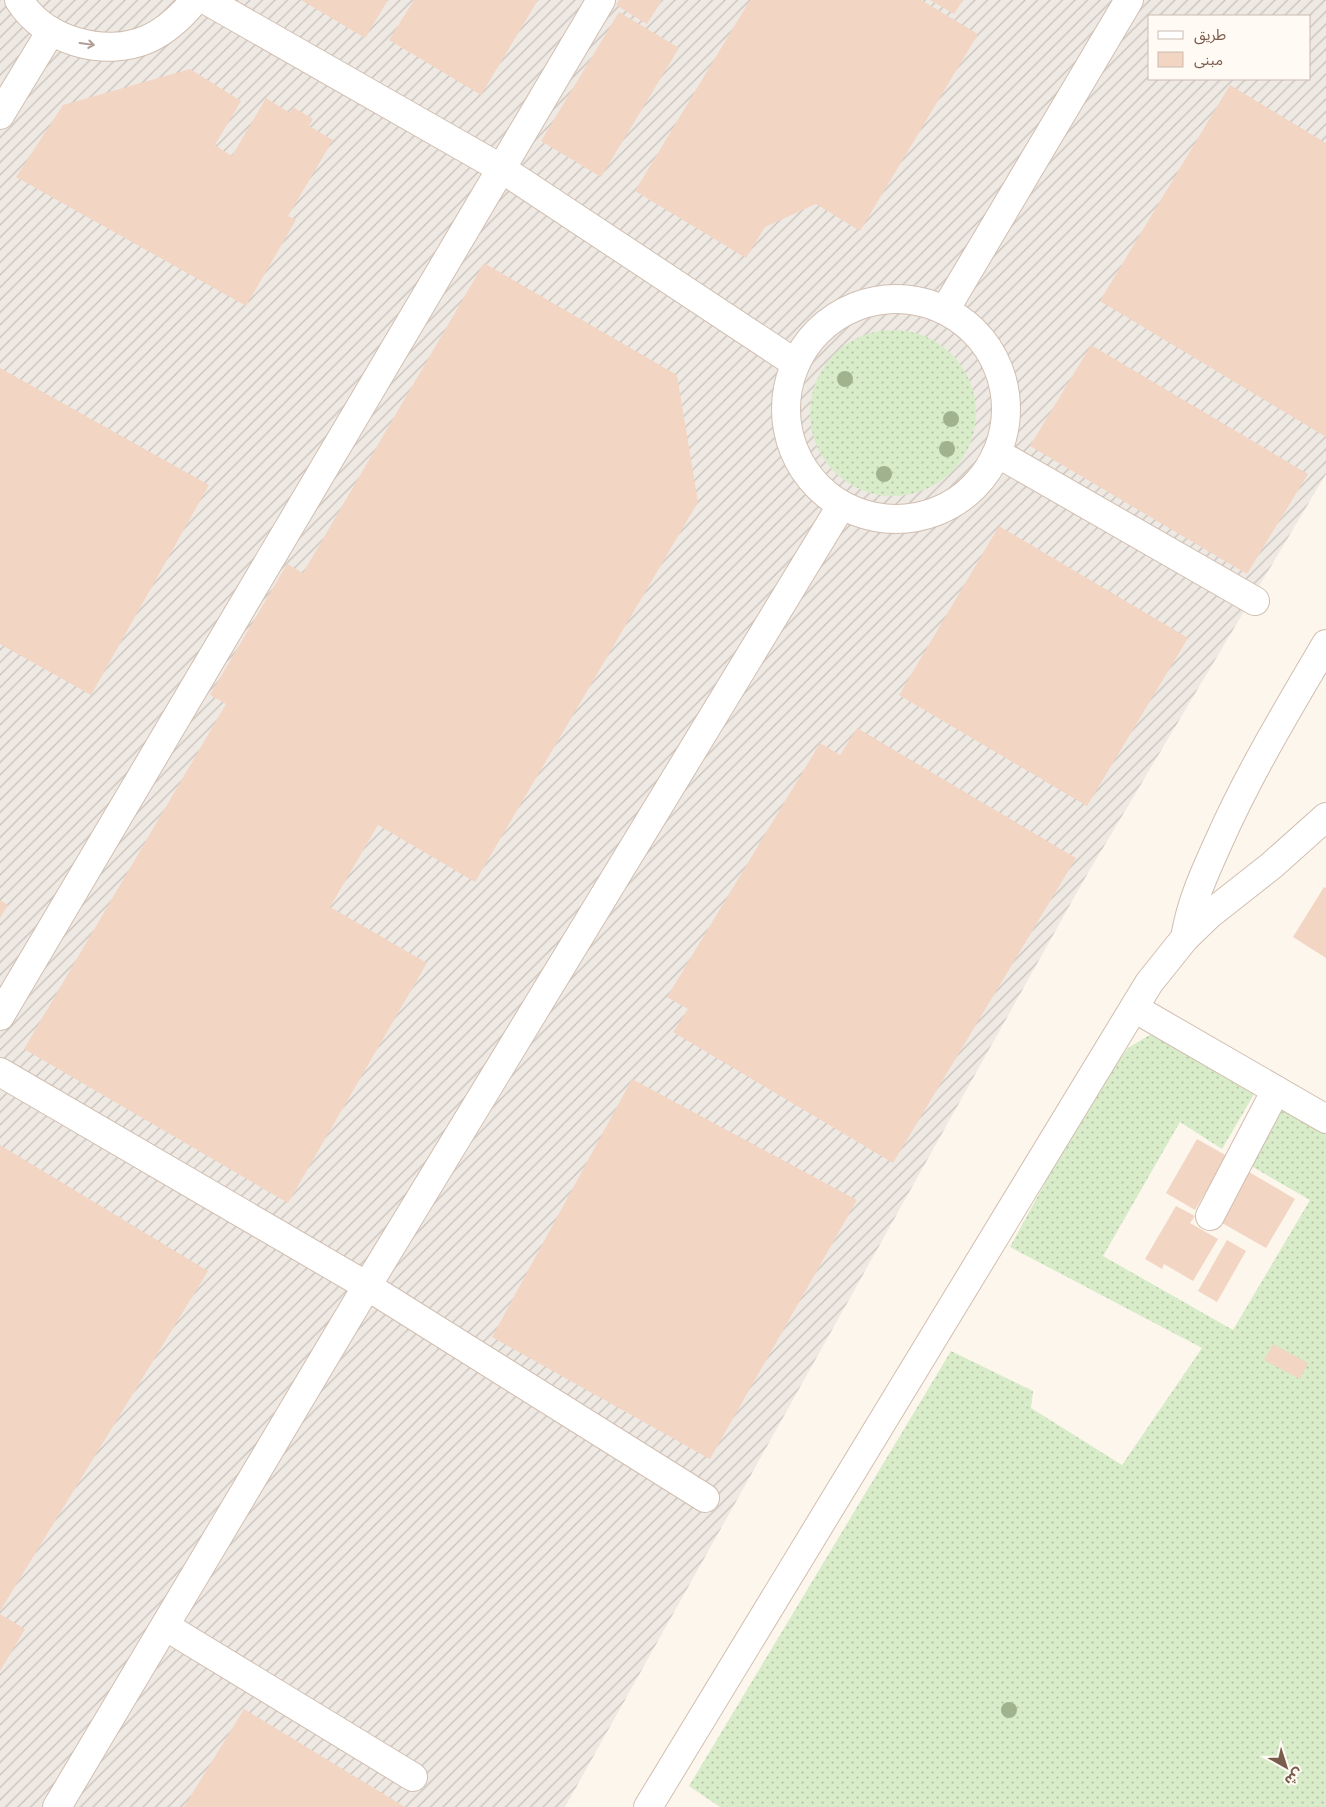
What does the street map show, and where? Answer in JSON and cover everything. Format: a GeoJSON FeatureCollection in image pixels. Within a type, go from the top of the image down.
{"type":"FeatureCollection","features":[{"type":"Feature","properties":{"kind":"street"},"geometry":{"type":"LineString","coordinates":[[19,0],[25,10],[51,31],[82,44],[116,47],[148,39],[177,22],[195,0]]}},
{"type":"Feature","properties":{"kind":"street"},"geometry":{"type":"LineString","coordinates":[[206,0],[502,169],[795,363]]}},
{"type":"Feature","properties":{"kind":"street"},"geometry":{"type":"LineString","coordinates":[[0,1016],[601,0]]}},
{"type":"Feature","properties":{"kind":"street"},"geometry":{"type":"LineString","coordinates":[[945,310],[1129,0]]}},
{"type":"Feature","properties":{"kind":"street"},"geometry":{"type":"LineString","coordinates":[[0,115],[51,31]]}},
{"type":"Feature","properties":{"kind":"street"},"geometry":{"type":"LineString","coordinates":[[911,300],[945,310],[972,329],[993,355],[1004,387],[1006,421],[997,454],[981,480],[958,500],[930,515],[892,519],[869,517],[841,506],[815,486],[796,459],[786,428],[786,395],[795,363],[815,334],[843,312],[876,301],[911,300]]}},
{"type":"Feature","properties":{"kind":"street"},"geometry":{"type":"LineString","coordinates":[[997,454],[1255,601]]}},
{"type":"Feature","properties":{"kind":"street"},"geometry":{"type":"LineString","coordinates":[[57,1807],[367,1286],[841,506]]}},
{"type":"Feature","properties":{"kind":"street"},"geometry":{"type":"LineString","coordinates":[[1185,938],[1194,897],[1231,813],[1264,750],[1326,644]]}},
{"type":"Feature","properties":{"kind":"street"},"geometry":{"type":"LineString","coordinates":[[657,1804],[1154,975],[1185,938],[1210,914],[1271,866],[1326,816]]}},
{"type":"Feature","properties":{"kind":"street"},"geometry":{"type":"LineString","coordinates":[[1134,1008],[1326,1119]]}},
{"type":"Feature","properties":{"kind":"street"},"geometry":{"type":"LineString","coordinates":[[0,1072],[367,1286],[705,1498]]}},
{"type":"Feature","properties":{"kind":"street"},"geometry":{"type":"LineString","coordinates":[[1210,1216],[1276,1090]]}},
{"type":"Feature","properties":{"kind":"street"},"geometry":{"type":"LineString","coordinates":[[165,1626],[413,1777]]}},
{"type":"Feature","properties":{"kind":"shaded area"},"geometry":{"type":"Polygon","coordinates":[[[0,0],[1326,0],[1326,474],[1085,878],[565,1807],[0,1807],[0,0]]]}},
{"type":"Feature","properties":{"kind":"green space"},"geometry":{"type":"Polygon","coordinates":[[[893,330],[925,337],[939,344],[952,354],[962,367],[969,381],[976,413],[969,445],[962,459],[952,472],[939,482],[925,489],[893,496],[861,489],[847,482],[834,472],[824,459],[817,445],[810,413],[817,381],[824,367],[834,354],[847,344],[861,337],[893,330]]]}},
{"type":"Feature","properties":{"kind":"green space"},"geometry":{"type":"Polygon","coordinates":[[[1158,1030],[1257,1089],[1222,1149],[1180,1122],[1103,1256],[1233,1330],[1310,1200],[1244,1162],[1278,1102],[1326,1131],[1326,1807],[720,1807],[689,1786],[951,1351],[1033,1391],[1031,1408],[1122,1465],[1202,1348],[1010,1247],[1093,1095],[1128,1048],[1158,1030]]]}},
{"type":"Feature","properties":{"kind":"building"},"geometry":{"type":"Polygon","coordinates":[[[301,0],[388,0],[365,38],[301,0]]]}},
{"type":"Feature","properties":{"kind":"building"},"geometry":{"type":"Polygon","coordinates":[[[414,0],[538,0],[481,95],[389,40],[414,0]]]}},
{"type":"Feature","properties":{"kind":"building"},"geometry":{"type":"Polygon","coordinates":[[[619,0],[662,0],[647,24],[616,5],[619,0]]]}},
{"type":"Feature","properties":{"kind":"building"},"geometry":{"type":"Polygon","coordinates":[[[750,0],[921,0],[978,34],[860,231],[816,204],[765,227],[746,258],[635,191],[750,0]]]}},
{"type":"Feature","properties":{"kind":"building"},"geometry":{"type":"Polygon","coordinates":[[[930,0],[963,0],[954,14],[930,0]]]}},
{"type":"Feature","properties":{"kind":"building"},"geometry":{"type":"Polygon","coordinates":[[[619,12],[679,48],[601,177],[541,141],[619,12]]]}},
{"type":"Feature","properties":{"kind":"building"},"geometry":{"type":"Polygon","coordinates":[[[190,69],[241,101],[215,145],[232,156],[266,98],[290,113],[293,107],[313,119],[309,126],[333,140],[288,216],[296,220],[246,306],[16,177],[63,105],[190,69]]]}},
{"type":"Feature","properties":{"kind":"building"},"geometry":{"type":"Polygon","coordinates":[[[1230,85],[1326,143],[1326,437],[1100,301],[1230,85]]]}},
{"type":"Feature","properties":{"kind":"building"},"geometry":{"type":"Polygon","coordinates":[[[484,263],[677,375],[698,502],[475,882],[378,825],[330,907],[427,963],[288,1203],[24,1049],[226,704],[210,695],[287,564],[303,573],[484,263]]]}},
{"type":"Feature","properties":{"kind":"building"},"geometry":{"type":"Polygon","coordinates":[[[1091,345],[1308,474],[1247,574],[1030,446],[1091,345]]]}},
{"type":"Feature","properties":{"kind":"building"},"geometry":{"type":"Polygon","coordinates":[[[0,368],[209,485],[91,695],[0,644],[0,368]]]}},
{"type":"Feature","properties":{"kind":"building"},"geometry":{"type":"Polygon","coordinates":[[[999,526],[1188,638],[1087,806],[899,695],[999,526]]]}},
{"type":"Feature","properties":{"kind":"building"},"geometry":{"type":"Polygon","coordinates":[[[857,728],[1076,858],[893,1163],[673,1032],[688,1009],[667,997],[820,743],[840,755],[857,728]]]}},
{"type":"Feature","properties":{"kind":"building"},"geometry":{"type":"Polygon","coordinates":[[[1324,887],[1326,888],[1326,958],[1293,937],[1324,887]]]}},
{"type":"Feature","properties":{"kind":"building"},"geometry":{"type":"Polygon","coordinates":[[[0,900],[8,905],[0,918],[0,900]]]}},
{"type":"Feature","properties":{"kind":"building"},"geometry":{"type":"Polygon","coordinates":[[[632,1079],[857,1200],[710,1459],[492,1337],[632,1079]]]}},
{"type":"Feature","properties":{"kind":"building"},"geometry":{"type":"Polygon","coordinates":[[[1197,1139],[1227,1156],[1195,1210],[1166,1193],[1197,1139]]]}},
{"type":"Feature","properties":{"kind":"building"},"geometry":{"type":"Polygon","coordinates":[[[0,1145],[208,1271],[0,1611],[0,1145]]]}},
{"type":"Feature","properties":{"kind":"building"},"geometry":{"type":"Polygon","coordinates":[[[1244,1169],[1295,1199],[1266,1248],[1215,1219],[1244,1169]]]}},
{"type":"Feature","properties":{"kind":"building"},"geometry":{"type":"Polygon","coordinates":[[[1176,1206],[1195,1216],[1190,1223],[1218,1239],[1193,1281],[1164,1264],[1162,1269],[1145,1259],[1176,1206]]]}},
{"type":"Feature","properties":{"kind":"building"},"geometry":{"type":"Polygon","coordinates":[[[1227,1240],[1246,1251],[1217,1302],[1198,1291],[1227,1240]]]}},
{"type":"Feature","properties":{"kind":"building"},"geometry":{"type":"Polygon","coordinates":[[[1273,1344],[1308,1363],[1300,1379],[1264,1360],[1273,1344]]]}},
{"type":"Feature","properties":{"kind":"building"},"geometry":{"type":"Polygon","coordinates":[[[0,1614],[25,1629],[0,1671],[0,1614]]]}},
{"type":"Feature","properties":{"kind":"building"},"geometry":{"type":"Polygon","coordinates":[[[244,1709],[405,1807],[184,1807],[244,1709]]]}}]}
